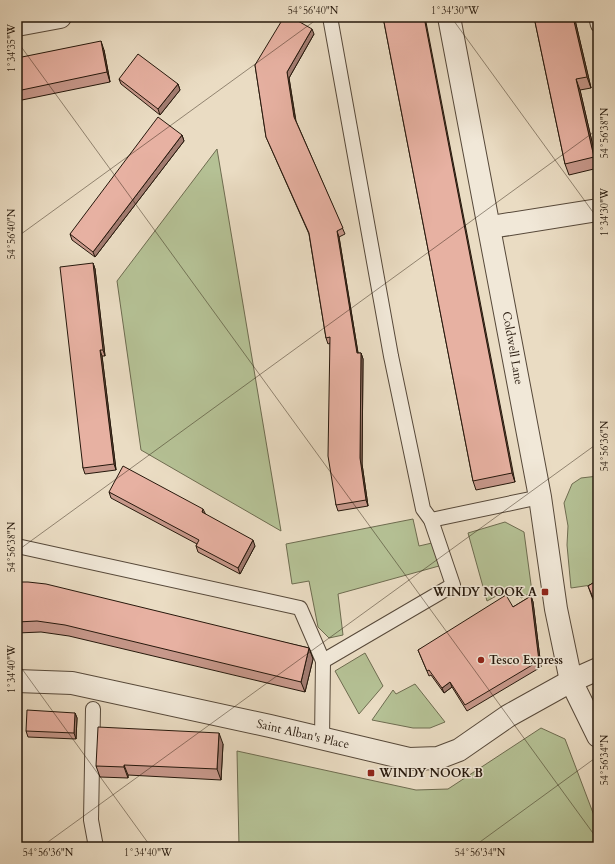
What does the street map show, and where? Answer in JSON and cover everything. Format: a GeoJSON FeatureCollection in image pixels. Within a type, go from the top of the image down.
{"type":"FeatureCollection","features":[{"type":"Feature","properties":{"kind":"street"},"geometry":{"type":"LineString","coordinates":[[17,25],[60,17]]}},
{"type":"Feature","properties":{"kind":"street","name":"Coldwell Lane"},"geometry":{"type":"LineString","coordinates":[[449,17],[540,497],[556,609],[571,681],[598,736]]}},
{"type":"Feature","properties":{"kind":"street"},"geometry":{"type":"LineString","coordinates":[[490,227],[598,210]]}},
{"type":"Feature","properties":{"kind":"street","name":"Saint Alban's Place"},"geometry":{"type":"LineString","coordinates":[[17,681],[72,683],[322,738],[409,759],[438,758],[459,750],[508,716],[571,681],[598,668]]}},
{"type":"Feature","properties":{"kind":"lane"},"geometry":{"type":"LineString","coordinates":[[323,661],[453,585],[431,520],[423,508],[391,356],[330,17]]}},
{"type":"Feature","properties":{"kind":"lane"},"geometry":{"type":"LineString","coordinates":[[596,17],[598,25]]}},
{"type":"Feature","properties":{"kind":"lane"},"geometry":{"type":"LineString","coordinates":[[431,520],[540,497]]}},
{"type":"Feature","properties":{"kind":"lane"},"geometry":{"type":"LineString","coordinates":[[17,535],[17,546],[300,608],[323,661],[322,738]]}},
{"type":"Feature","properties":{"kind":"lane"},"geometry":{"type":"LineString","coordinates":[[93,710],[91,820],[96,847]]}},
{"type":"Feature","properties":{"kind":"green space"},"geometry":{"type":"Polygon","coordinates":[[[217,149],[281,531],[141,450],[117,281],[217,149]]]}},
{"type":"Feature","properties":{"kind":"green space"},"geometry":{"type":"Polygon","coordinates":[[[598,476],[598,584],[571,588],[567,545],[568,526],[564,503],[572,484],[581,478],[598,476]]]}},
{"type":"Feature","properties":{"kind":"green space"},"geometry":{"type":"Polygon","coordinates":[[[413,519],[419,546],[432,543],[439,566],[338,594],[343,635],[329,638],[318,627],[309,581],[292,584],[286,544],[413,519]]]}},
{"type":"Feature","properties":{"kind":"green space"},"geometry":{"type":"Polygon","coordinates":[[[505,522],[524,532],[532,592],[521,598],[513,587],[487,601],[468,533],[505,522]]]}},
{"type":"Feature","properties":{"kind":"green space"},"geometry":{"type":"Polygon","coordinates":[[[365,653],[383,686],[359,714],[335,671],[365,653]]]}},
{"type":"Feature","properties":{"kind":"green space"},"geometry":{"type":"Polygon","coordinates":[[[415,684],[445,722],[430,728],[413,728],[372,720],[393,690],[396,694],[415,684]]]}},
{"type":"Feature","properties":{"kind":"green space"},"geometry":{"type":"Polygon","coordinates":[[[541,728],[565,739],[598,826],[598,847],[239,847],[237,751],[416,790],[448,789],[541,728]]]}},
{"type":"Feature","properties":{"kind":"building"},"geometry":{"type":"Polygon","coordinates":[[[284,17],[291,17],[312,29],[287,72],[294,117],[343,228],[337,231],[357,353],[361,353],[360,458],[366,500],[336,505],[328,456],[330,337],[326,338],[309,233],[266,137],[255,65],[284,17]]]}},
{"type":"Feature","properties":{"kind":"building"},"geometry":{"type":"Polygon","coordinates":[[[383,17],[424,17],[512,473],[473,481],[383,17]]]}},
{"type":"Feature","properties":{"kind":"building"},"geometry":{"type":"Polygon","coordinates":[[[534,17],[573,17],[587,77],[576,79],[594,157],[565,164],[534,17]]]}},
{"type":"Feature","properties":{"kind":"building"},"geometry":{"type":"Polygon","coordinates":[[[101,41],[107,72],[17,91],[17,58],[101,41]]]}},
{"type":"Feature","properties":{"kind":"building"},"geometry":{"type":"Polygon","coordinates":[[[138,54],[178,84],[158,109],[119,79],[138,54]]]}},
{"type":"Feature","properties":{"kind":"building"},"geometry":{"type":"Polygon","coordinates":[[[158,117],[182,135],[93,252],[70,234],[158,117]]]}},
{"type":"Feature","properties":{"kind":"building"},"geometry":{"type":"Polygon","coordinates":[[[93,263],[103,350],[100,350],[114,464],[83,468],[60,267],[93,263]]]}},
{"type":"Feature","properties":{"kind":"building"},"geometry":{"type":"Polygon","coordinates":[[[123,466],[203,509],[202,512],[253,540],[238,568],[196,546],[199,540],[109,492],[123,466]]]}},
{"type":"Feature","properties":{"kind":"building"},"geometry":{"type":"Polygon","coordinates":[[[598,580],[598,609],[588,586],[598,580]]]}},
{"type":"Feature","properties":{"kind":"building"},"geometry":{"type":"Polygon","coordinates":[[[17,582],[46,584],[309,648],[301,682],[65,625],[37,621],[17,622],[17,582]]]}},
{"type":"Feature","properties":{"kind":"building","name":"Tesco Express"},"geometry":{"type":"Polygon","coordinates":[[[506,595],[513,607],[531,596],[539,661],[465,705],[450,682],[442,688],[429,670],[427,671],[418,650],[506,595]]]}},
{"type":"Feature","properties":{"kind":"building"},"geometry":{"type":"Polygon","coordinates":[[[27,710],[75,713],[74,733],[26,731],[27,710]]]}},
{"type":"Feature","properties":{"kind":"building"},"geometry":{"type":"Polygon","coordinates":[[[98,727],[219,733],[217,769],[124,765],[124,767],[96,766],[98,727]]]}},
{"type":"Feature","properties":{"kind":"place","name":"WINDY NOOK A"},"geometry":{"type":"Point","coordinates":[545,592]}},
{"type":"Feature","properties":{"kind":"place","name":"Tesco Express"},"geometry":{"type":"Point","coordinates":[481,660]}},
{"type":"Feature","properties":{"kind":"place","name":"WINDY NOOK B"},"geometry":{"type":"Point","coordinates":[371,773]}}]}
